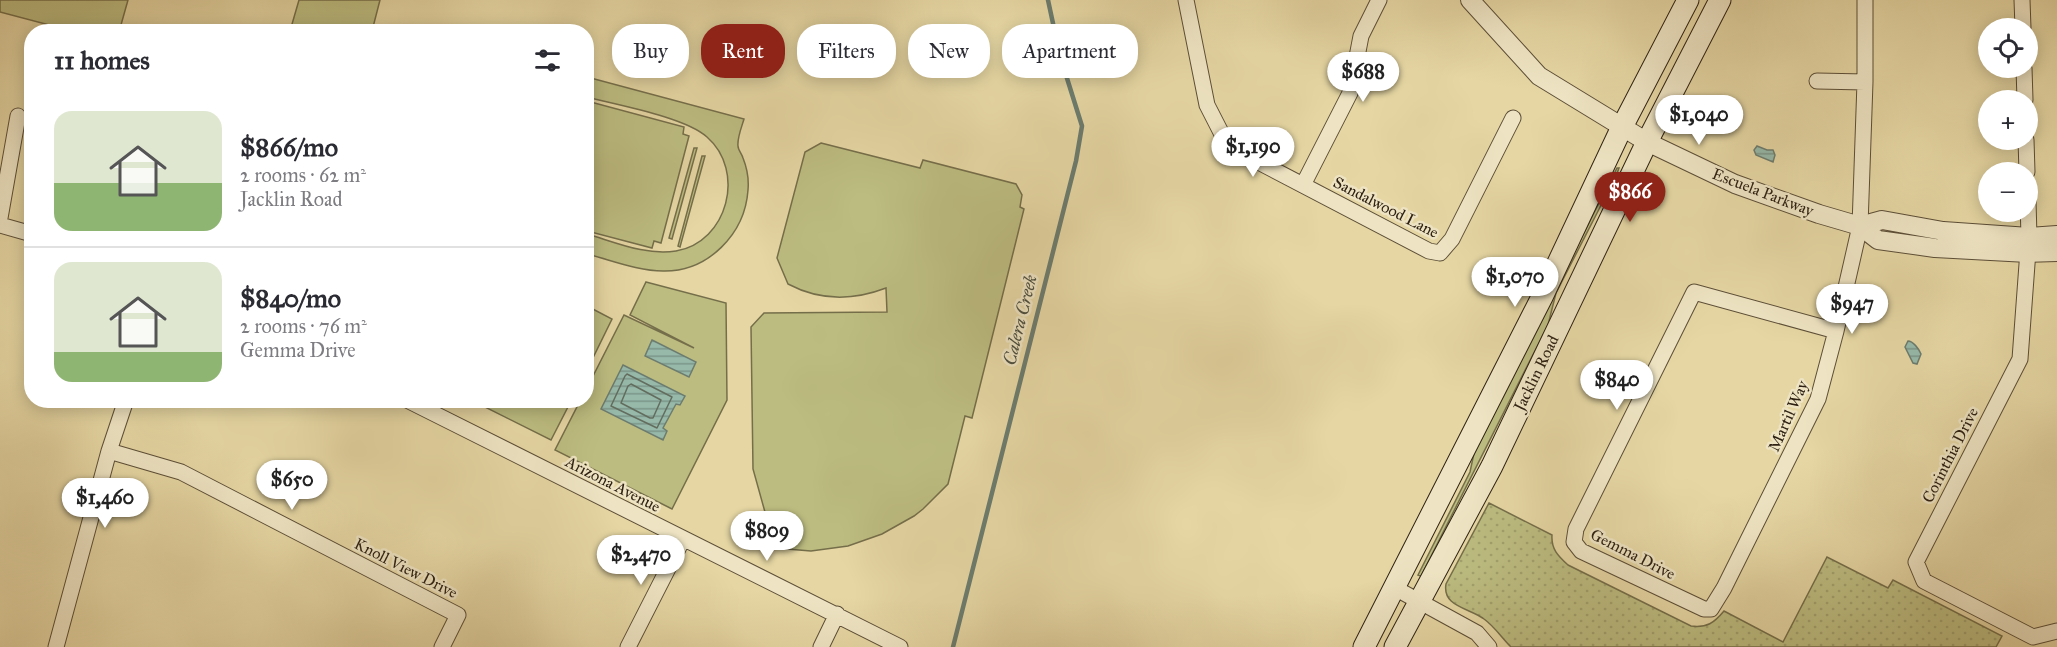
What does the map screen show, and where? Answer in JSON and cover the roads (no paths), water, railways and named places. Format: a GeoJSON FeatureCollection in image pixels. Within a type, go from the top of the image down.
{"type":"FeatureCollection","features":[{"type":"Feature","properties":{"kind":"main road","name":"Jacklin Road"},"geometry":{"type":"LineString","coordinates":[[1364,647],[1542,297],[1622,127],[1688,0]]}},
{"type":"Feature","properties":{"kind":"main road","name":"Jacklin Road"},"geometry":{"type":"LineString","coordinates":[[1395,647],[1492,466],[1647,142],[1720,0]]}},
{"type":"Feature","properties":{"kind":"street","name":"Sandalwood Lane"},"geometry":{"type":"LineString","coordinates":[[1186,0],[1207,105],[1228,146],[1420,247],[1440,253],[1452,239],[1513,118]]}},
{"type":"Feature","properties":{"kind":"street"},"geometry":{"type":"LineString","coordinates":[[1303,185],[1350,93],[1361,36],[1379,0]]}},
{"type":"Feature","properties":{"kind":"street","name":"Escuela Parkway"},"geometry":{"type":"LineString","coordinates":[[1470,0],[1539,76],[1647,142],[1735,184],[1860,226],[1882,220],[2057,252]]}},
{"type":"Feature","properties":{"kind":"street","name":"Martil Way"},"geometry":{"type":"LineString","coordinates":[[1704,609],[1711,609],[1724,588],[1818,399],[1836,331],[1860,226],[1865,82],[1865,0]]}},
{"type":"Feature","properties":{"kind":"street"},"geometry":{"type":"LineString","coordinates":[[2022,0],[2023,18]]}},
{"type":"Feature","properties":{"kind":"street"},"geometry":{"type":"LineString","coordinates":[[1817,81],[1865,82]]}},
{"type":"Feature","properties":{"kind":"street"},"geometry":{"type":"LineString","coordinates":[[0,218],[18,116]]}},
{"type":"Feature","properties":{"kind":"street","name":"Corinthia Drive"},"geometry":{"type":"LineString","coordinates":[[2028,222],[2020,359],[1916,562],[1924,581],[2033,637],[2056,632]]}},
{"type":"Feature","properties":{"kind":"street"},"geometry":{"type":"LineString","coordinates":[[0,225],[24,232]]}},
{"type":"Feature","properties":{"kind":"street","name":"Escuela Parkway"},"geometry":{"type":"LineString","coordinates":[[2028,245],[2057,235]]}},
{"type":"Feature","properties":{"kind":"street","name":"Gemma Drive"},"geometry":{"type":"LineString","coordinates":[[1704,609],[1581,551],[1574,542],[1576,529],[1694,292],[1836,331]]}},
{"type":"Feature","properties":{"kind":"street"},"geometry":{"type":"LineString","coordinates":[[56,647],[109,451],[123,408]]}},
{"type":"Feature","properties":{"kind":"street","name":"Arizona Avenue"},"geometry":{"type":"LineString","coordinates":[[423,408],[900,647]]}},
{"type":"Feature","properties":{"kind":"street","name":"Knoll View Drive"},"geometry":{"type":"LineString","coordinates":[[109,451],[181,472],[458,615],[442,647]]}},
{"type":"Feature","properties":{"kind":"street"},"geometry":{"type":"LineString","coordinates":[[628,647],[683,539]]}},
{"type":"Feature","properties":{"kind":"street"},"geometry":{"type":"LineString","coordinates":[[1393,587],[1477,633],[1489,647]]}},
{"type":"Feature","properties":{"kind":"street"},"geometry":{"type":"LineString","coordinates":[[821,647],[837,614]]}},
{"type":"Feature","properties":{"kind":"water"},"geometry":{"type":"Polygon","coordinates":[[[1757,146],[1773,150],[1775,155],[1773,162],[1756,155],[1754,150],[1757,146]]]}},
{"type":"Feature","properties":{"kind":"water"},"geometry":{"type":"Polygon","coordinates":[[[652,340],[696,362],[689,377],[645,356],[652,340]]]}},
{"type":"Feature","properties":{"kind":"water"},"geometry":{"type":"Polygon","coordinates":[[[1908,341],[1916,346],[1921,354],[1917,364],[1913,363],[1905,347],[1908,341]]]}},
{"type":"Feature","properties":{"kind":"water"},"geometry":{"type":"Polygon","coordinates":[[[623,365],[685,396],[680,405],[676,404],[663,428],[667,431],[663,440],[601,409],[623,365]]]}},
{"type":"Feature","properties":{"kind":"waterway","name":"Calera Creek"},"geometry":{"type":"LineString","coordinates":[[953,647],[1076,161],[1082,126],[1060,56],[1048,0]]}}]}
